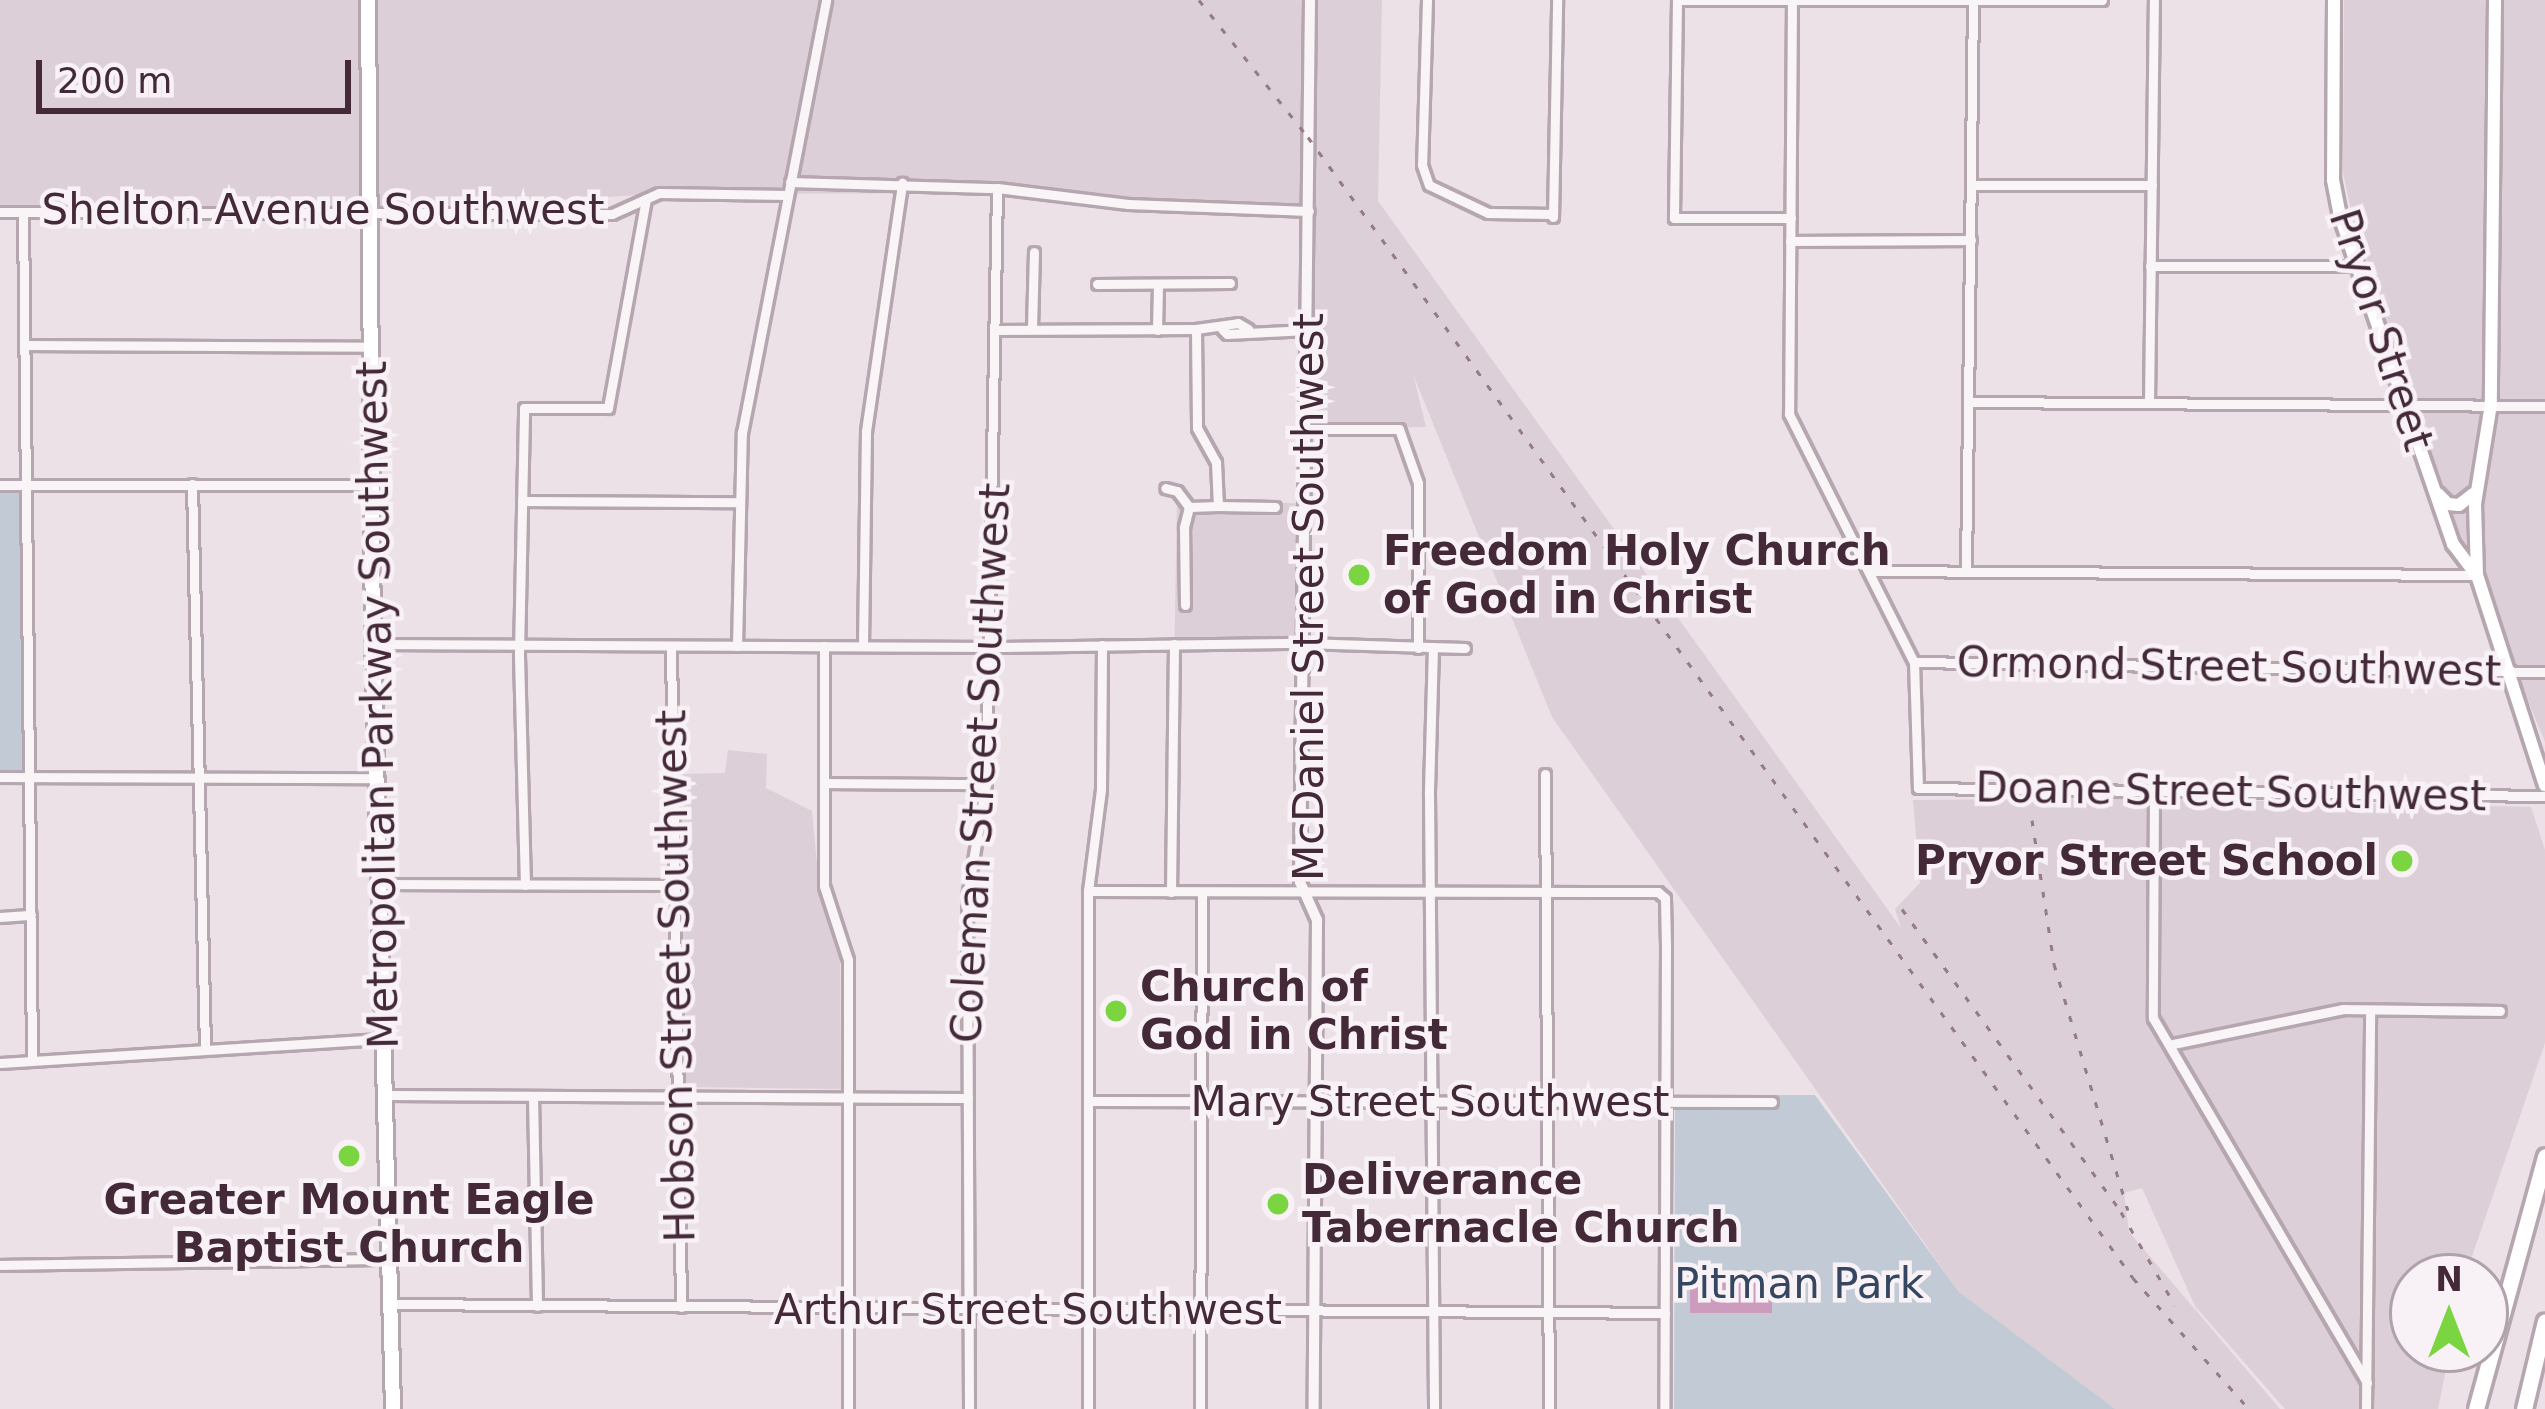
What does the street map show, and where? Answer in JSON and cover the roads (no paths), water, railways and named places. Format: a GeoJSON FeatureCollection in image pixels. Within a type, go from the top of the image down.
{"type":"FeatureCollection","features":[{"type":"Feature","properties":{"kind":"highway"},"geometry":{"type":"LineString","coordinates":[[2476,1409],[2545,1156]]}},
{"type":"Feature","properties":{"kind":"highway"},"geometry":{"type":"LineString","coordinates":[[2524,1409],[2545,1321]]}},
{"type":"Feature","properties":{"kind":"main road","name":"Metropolitan Parkway Southwest"},"geometry":{"type":"LineString","coordinates":[[368,0],[373,644],[393,1409]]}},
{"type":"Feature","properties":{"kind":"main road","name":"Pryor Street"},"geometry":{"type":"LineString","coordinates":[[2334,0],[2333,180],[2356,266],[2453,544],[2477,575]]}},
{"type":"Feature","properties":{"kind":"main road"},"geometry":{"type":"LineString","coordinates":[[2495,0],[2491,404],[2476,486],[2477,575],[2545,785]]}},
{"type":"Feature","properties":{"kind":"main road"},"geometry":{"type":"LineString","coordinates":[[2434,488],[2448,504],[2459,506],[2470,501],[2476,486]]}},
{"type":"Feature","properties":{"kind":"street"},"geometry":{"type":"LineString","coordinates":[[737,646],[742,433],[826,0]]}},
{"type":"Feature","properties":{"kind":"street","name":"McDaniel Street Southwest"},"geometry":{"type":"LineString","coordinates":[[1310,0],[1303,643],[1304,892],[1317,920],[1314,1409]]}},
{"type":"Feature","properties":{"kind":"street"},"geometry":{"type":"LineString","coordinates":[[1426,0],[1422,165],[1429,185],[1488,213],[1553,216],[1557,0]]}},
{"type":"Feature","properties":{"kind":"street"},"geometry":{"type":"LineString","coordinates":[[1791,218],[1674,218],[1678,0],[2102,0]]}},
{"type":"Feature","properties":{"kind":"street"},"geometry":{"type":"LineString","coordinates":[[2149,403],[2154,0]]}},
{"type":"Feature","properties":{"kind":"street"},"geometry":{"type":"LineString","coordinates":[[1792,1],[1789,414],[1914,662]]}},
{"type":"Feature","properties":{"kind":"street"},"geometry":{"type":"LineString","coordinates":[[1966,572],[1973,2]]}},
{"type":"Feature","properties":{"kind":"street"},"geometry":{"type":"LineString","coordinates":[[790,182],[998,188],[1127,204],[1310,211]]}},
{"type":"Feature","properties":{"kind":"street"},"geometry":{"type":"LineString","coordinates":[[863,646],[866,431],[902,184]]}},
{"type":"Feature","properties":{"kind":"street"},"geometry":{"type":"LineString","coordinates":[[1972,185],[2152,185]]}},
{"type":"Feature","properties":{"kind":"street","name":"Coleman Street Southwest"},"geometry":{"type":"LineString","coordinates":[[969,1409],[967,897],[986,784],[998,188]]}},
{"type":"Feature","properties":{"kind":"street","name":"Shelton Avenue Southwest"},"geometry":{"type":"LineString","coordinates":[[0,212],[613,214],[659,193],[788,195]]}},
{"type":"Feature","properties":{"kind":"street"},"geometry":{"type":"LineString","coordinates":[[526,884],[519,645],[524,408],[608,408],[646,199]]}},
{"type":"Feature","properties":{"kind":"street"},"geometry":{"type":"LineString","coordinates":[[23,212],[32,1059]]}},
{"type":"Feature","properties":{"kind":"street"},"geometry":{"type":"LineString","coordinates":[[1790,241],[1971,240]]}},
{"type":"Feature","properties":{"kind":"street"},"geometry":{"type":"LineString","coordinates":[[1032,328],[1034,252]]}},
{"type":"Feature","properties":{"kind":"street"},"geometry":{"type":"LineString","coordinates":[[2150,266],[2356,266]]}},
{"type":"Feature","properties":{"kind":"street"},"geometry":{"type":"LineString","coordinates":[[1097,284],[1230,283]]}},
{"type":"Feature","properties":{"kind":"street"},"geometry":{"type":"LineString","coordinates":[[1157,330],[1158,285]]}},
{"type":"Feature","properties":{"kind":"street"},"geometry":{"type":"LineString","coordinates":[[1196,329],[1197,428],[1216,462],[1218,506]]}},
{"type":"Feature","properties":{"kind":"street"},"geometry":{"type":"LineString","coordinates":[[996,330],[1222,329],[1227,334],[1248,329],[1308,330]]}},
{"type":"Feature","properties":{"kind":"street"},"geometry":{"type":"LineString","coordinates":[[24,345],[370,347]]}},
{"type":"Feature","properties":{"kind":"street"},"geometry":{"type":"LineString","coordinates":[[1970,402],[2545,406]]}},
{"type":"Feature","properties":{"kind":"street"},"geometry":{"type":"LineString","coordinates":[[1306,429],[1399,429],[1418,484],[1418,648]]}},
{"type":"Feature","properties":{"kind":"street"},"geometry":{"type":"LineString","coordinates":[[192,484],[206,1049]]}},
{"type":"Feature","properties":{"kind":"street"},"geometry":{"type":"LineString","coordinates":[[0,485],[372,485]]}},
{"type":"Feature","properties":{"kind":"street"},"geometry":{"type":"LineString","coordinates":[[1165,488],[1177,491],[1189,507]]}},
{"type":"Feature","properties":{"kind":"street"},"geometry":{"type":"LineString","coordinates":[[522,501],[738,502]]}},
{"type":"Feature","properties":{"kind":"street"},"geometry":{"type":"LineString","coordinates":[[1189,507],[1275,507]]}},
{"type":"Feature","properties":{"kind":"street"},"geometry":{"type":"LineString","coordinates":[[1185,605],[1184,526],[1189,507]]}},
{"type":"Feature","properties":{"kind":"street"},"geometry":{"type":"LineString","coordinates":[[1871,571],[2477,575]]}},
{"type":"Feature","properties":{"kind":"street"},"geometry":{"type":"LineString","coordinates":[[373,644],[991,647],[1303,643],[1465,648]]}},
{"type":"Feature","properties":{"kind":"street"},"geometry":{"type":"LineString","coordinates":[[1171,892],[1174,644]]}},
{"type":"Feature","properties":{"kind":"street"},"geometry":{"type":"LineString","coordinates":[[1088,1409],[1088,891],[1101,789],[1102,645]]}},
{"type":"Feature","properties":{"kind":"street","name":"Hobson Street Southwest"},"geometry":{"type":"LineString","coordinates":[[671,646],[681,1307]]}},
{"type":"Feature","properties":{"kind":"street"},"geometry":{"type":"LineString","coordinates":[[824,646],[824,886],[848,960],[848,1409]]}},
{"type":"Feature","properties":{"kind":"street"},"geometry":{"type":"LineString","coordinates":[[1433,647],[1434,1409]]}},
{"type":"Feature","properties":{"kind":"street","name":"Ormond Street Southwest"},"geometry":{"type":"LineString","coordinates":[[1914,662],[2545,672]]}},
{"type":"Feature","properties":{"kind":"street","name":"Doane Street Southwest"},"geometry":{"type":"LineString","coordinates":[[1914,662],[1918,788],[2545,796]]}},
{"type":"Feature","properties":{"kind":"street"},"geometry":{"type":"LineString","coordinates":[[1545,774],[1549,1409]]}},
{"type":"Feature","properties":{"kind":"street"},"geometry":{"type":"LineString","coordinates":[[0,777],[376,778]]}},
{"type":"Feature","properties":{"kind":"street"},"geometry":{"type":"LineString","coordinates":[[824,783],[986,784]]}},
{"type":"Feature","properties":{"kind":"street"},"geometry":{"type":"LineString","coordinates":[[2154,791],[2153,1018],[2173,1044],[2367,1383]]}},
{"type":"Feature","properties":{"kind":"street"},"geometry":{"type":"LineString","coordinates":[[380,884],[674,885]]}},
{"type":"Feature","properties":{"kind":"street"},"geometry":{"type":"LineString","coordinates":[[1088,891],[1658,892],[1665,914],[1664,1409]]}},
{"type":"Feature","properties":{"kind":"street"},"geometry":{"type":"LineString","coordinates":[[1200,1409],[1202,892]]}},
{"type":"Feature","properties":{"kind":"street"},"geometry":{"type":"LineString","coordinates":[[0,917],[31,915]]}},
{"type":"Feature","properties":{"kind":"street"},"geometry":{"type":"LineString","coordinates":[[2173,1044],[2343,1009],[2500,1012]]}},
{"type":"Feature","properties":{"kind":"street"},"geometry":{"type":"LineString","coordinates":[[2366,1409],[2371,1010]]}},
{"type":"Feature","properties":{"kind":"street"},"geometry":{"type":"LineString","coordinates":[[0,1063],[384,1039]]}},
{"type":"Feature","properties":{"kind":"street"},"geometry":{"type":"LineString","coordinates":[[386,1095],[968,1098]]}},
{"type":"Feature","properties":{"kind":"street"},"geometry":{"type":"LineString","coordinates":[[533,1096],[536,1306]]}},
{"type":"Feature","properties":{"kind":"street","name":"Mary Street Southwest"},"geometry":{"type":"LineString","coordinates":[[1088,1101],[1772,1102]]}},
{"type":"Feature","properties":{"kind":"street"},"geometry":{"type":"LineString","coordinates":[[0,1264],[389,1259]]}},
{"type":"Feature","properties":{"kind":"street","name":"Arthur Street Southwest"},"geometry":{"type":"LineString","coordinates":[[391,1304],[1665,1312]]}},
{"type":"Feature","properties":{"kind":"railway"},"geometry":{"type":"LineString","coordinates":[[1199,0],[1308,137],[2133,1278],[2249,1409]]}},
{"type":"Feature","properties":{"kind":"railway"},"geometry":{"type":"LineString","coordinates":[[2032,820],[2054,964],[2128,1210]]}},
{"type":"Feature","properties":{"kind":"railway"},"geometry":{"type":"LineString","coordinates":[[1902,909],[2121,1212],[2175,1305]]}},
{"type":"Feature","properties":{"kind":"place","name":"Freedom Holy Church of God in Christ"},"geometry":{"type":"Point","coordinates":[1359,575]}},
{"type":"Feature","properties":{"kind":"place","name":"Pryor Street School"},"geometry":{"type":"Point","coordinates":[2402,861]}},
{"type":"Feature","properties":{"kind":"place","name":"Church of God in Christ"},"geometry":{"type":"Point","coordinates":[1116,1011]}},
{"type":"Feature","properties":{"kind":"place","name":"Greater Mount Eagle Baptist Church"},"geometry":{"type":"Point","coordinates":[349,1156]}},
{"type":"Feature","properties":{"kind":"place","name":"Deliverance Tabernacle Church"},"geometry":{"type":"Point","coordinates":[1278,1204]}},
{"type":"Feature","properties":{"kind":"park label","name":"Pitman Park"},"geometry":{"type":"Point","coordinates":[1799,1284]}}]}
